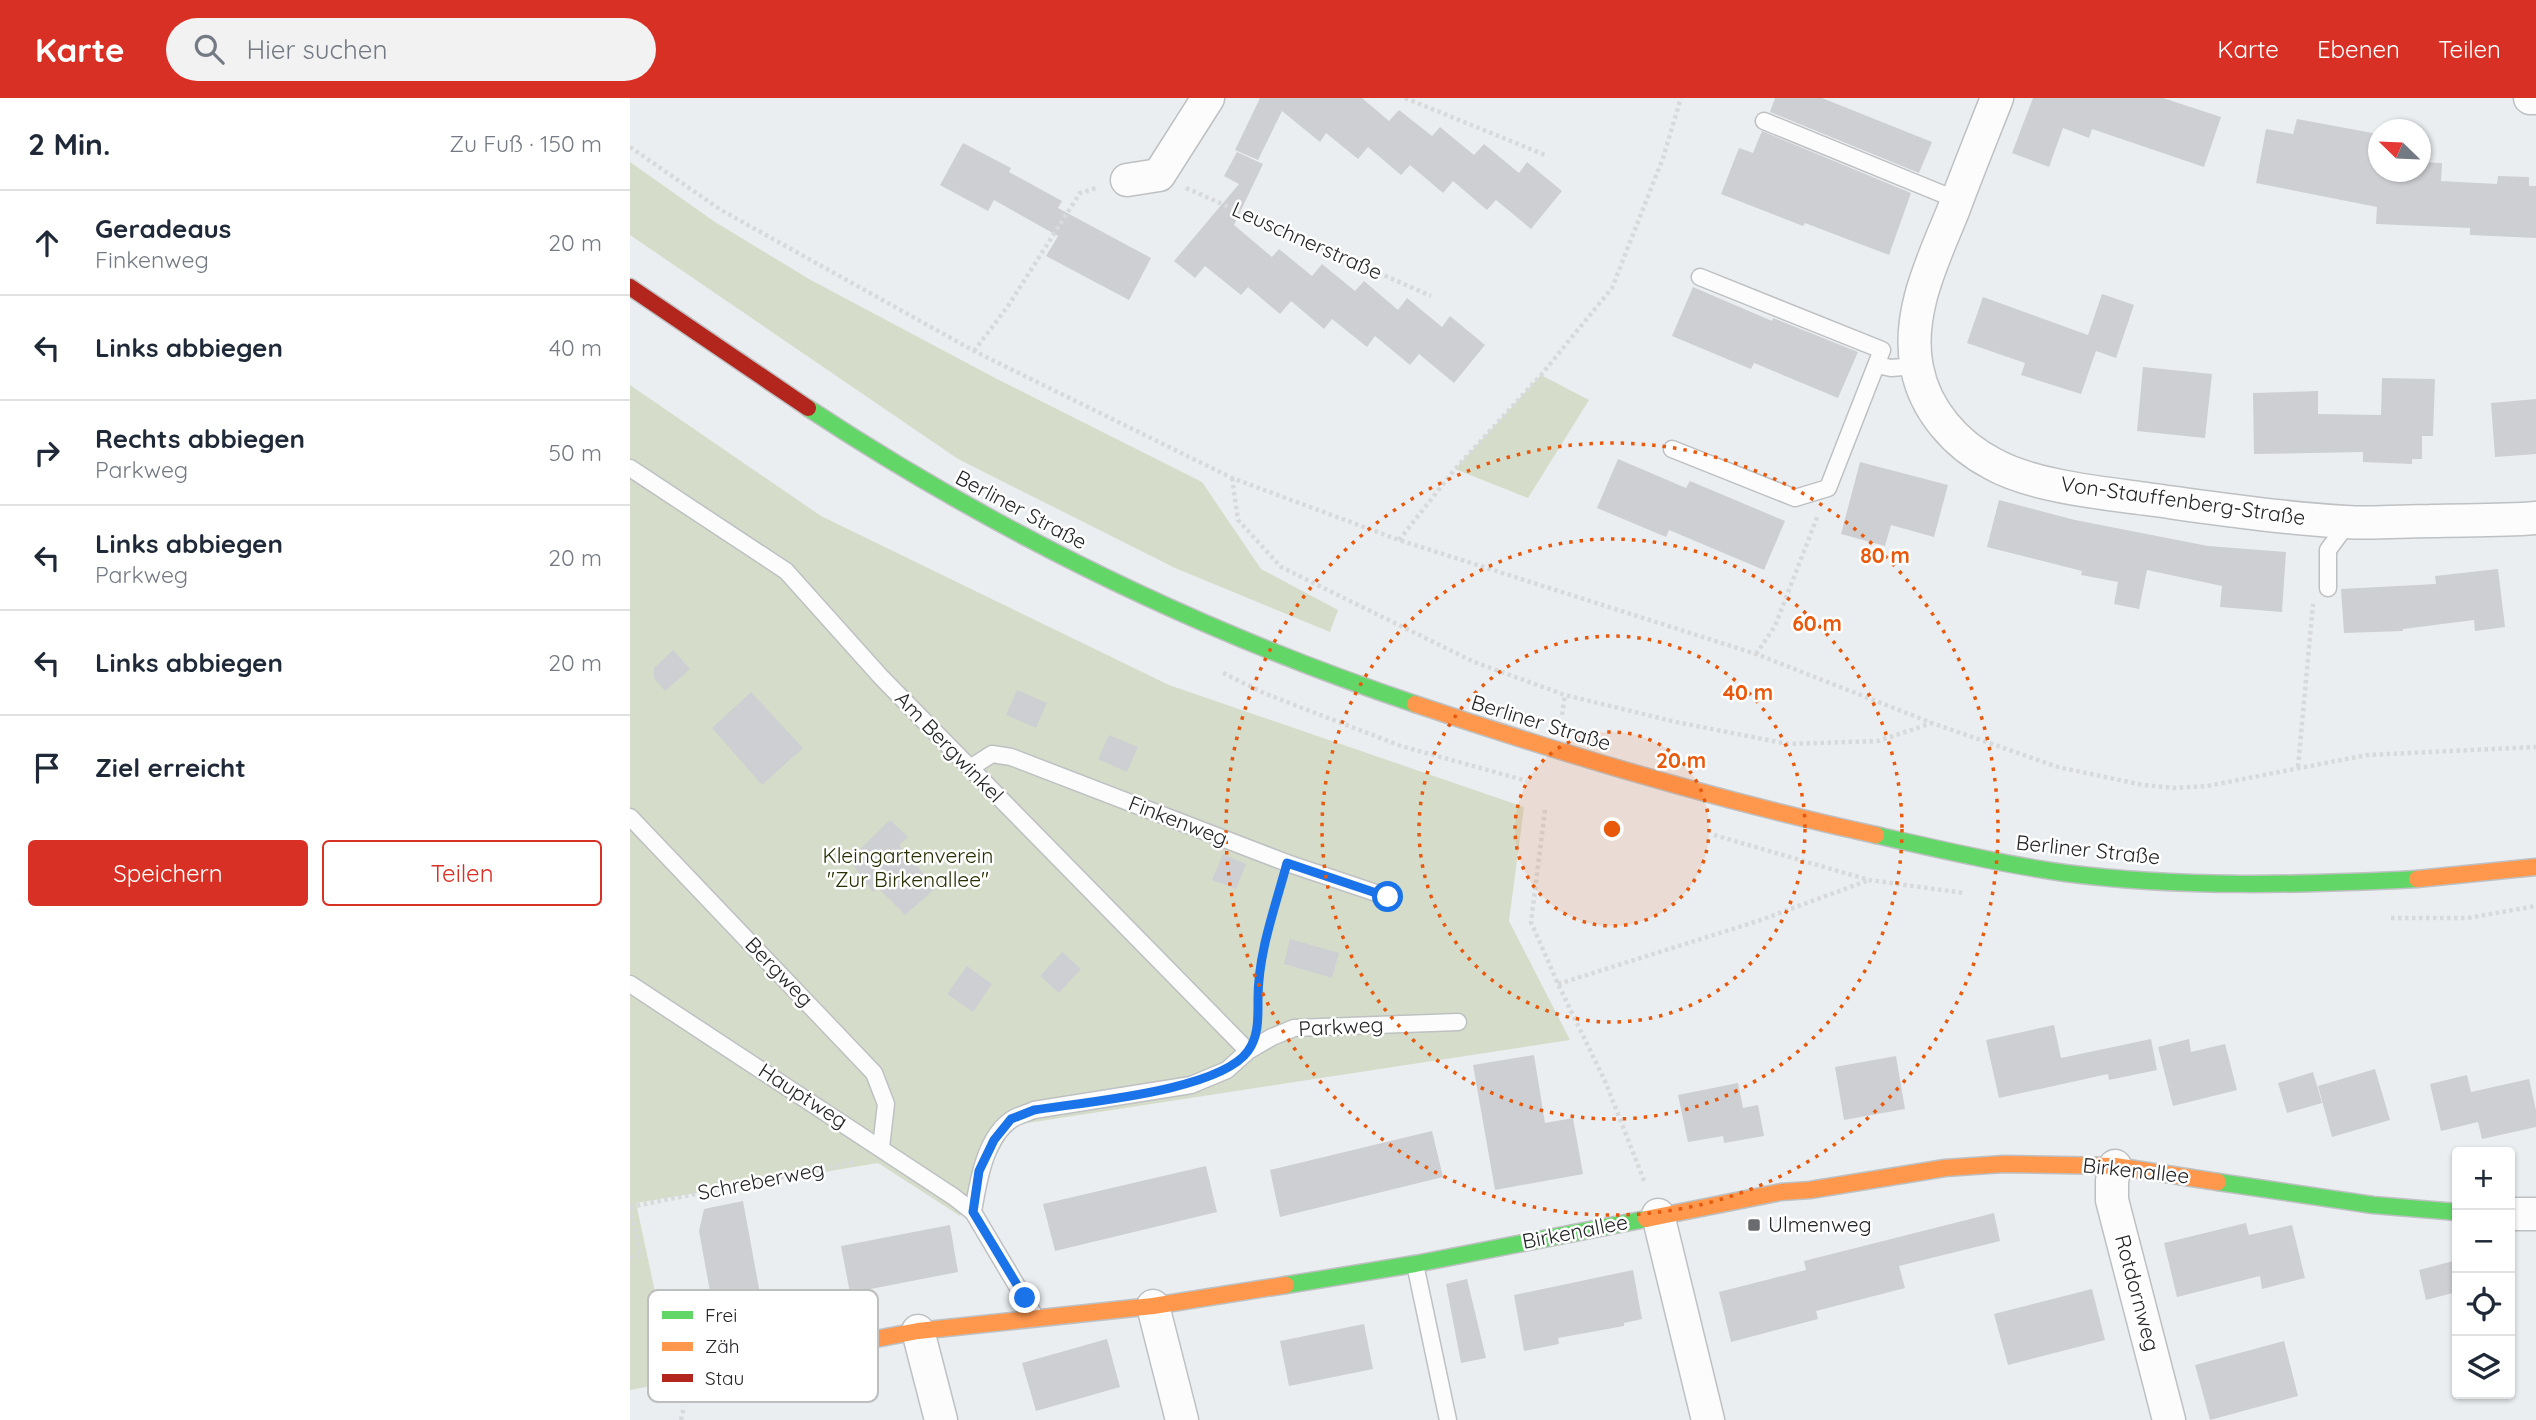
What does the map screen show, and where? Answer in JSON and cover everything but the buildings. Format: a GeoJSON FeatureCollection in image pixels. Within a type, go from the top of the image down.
{"type":"FeatureCollection","features":[{"type":"Feature","properties":{"kind":"main road","name":"Berliner Straße"},"geometry":{"type":"LineString","coordinates":[[630,287],[806,408],[925,482],[1028,540],[1134,592],[1256,646],[1372,691],[1482,728],[1732,802],[1870,835],[2066,873],[2162,880],[2270,883],[2391,880],[2536,867]]}},
{"type":"Feature","properties":{"kind":"main road","name":"Birkenallee"},"geometry":{"type":"LineString","coordinates":[[878,1339],[918,1331],[1153,1306],[1416,1264],[1654,1205],[1810,1190],[1945,1168],[2004,1164],[2115,1166],[2373,1205],[2452,1212]]}},
{"type":"Feature","properties":{"kind":"street"},"geometry":{"type":"LineString","coordinates":[[1127,180],[1160,175],[1208,98]]}},
{"type":"Feature","properties":{"kind":"street","name":"Von-Stauffenberg-Straße"},"geometry":{"type":"LineString","coordinates":[[1997,98],[1921,295],[1915,327],[1916,366],[1930,404],[1948,429],[1971,450],[1994,465],[2012,472],[2094,492],[2348,523],[2536,518]]}},
{"type":"Feature","properties":{"kind":"street"},"geometry":{"type":"LineString","coordinates":[[2530,98],[2536,98]]}},
{"type":"Feature","properties":{"kind":"street","name":"Rotdornweg"},"geometry":{"type":"LineString","coordinates":[[2115,1166],[2112,1200],[2169,1420]]}},
{"type":"Feature","properties":{"kind":"street"},"geometry":{"type":"LineString","coordinates":[[1654,1205],[1704,1419]]}},
{"type":"Feature","properties":{"kind":"street"},"geometry":{"type":"LineString","coordinates":[[2515,1214],[2536,1214]]}},
{"type":"Feature","properties":{"kind":"street"},"geometry":{"type":"LineString","coordinates":[[1153,1306],[1182,1420]]}},
{"type":"Feature","properties":{"kind":"street"},"geometry":{"type":"LineString","coordinates":[[918,1331],[940,1420]]}},
{"type":"Feature","properties":{"kind":"lane"},"geometry":{"type":"LineString","coordinates":[[1764,121],[1957,200]]}},
{"type":"Feature","properties":{"kind":"lane"},"geometry":{"type":"LineString","coordinates":[[1672,449],[1795,498],[1828,488],[1882,350],[1700,277]]}},
{"type":"Feature","properties":{"kind":"lane"},"geometry":{"type":"LineString","coordinates":[[1877,365],[1891,368],[1916,366]]}},
{"type":"Feature","properties":{"kind":"lane","name":"Am Bergwinkel"},"geometry":{"type":"LineString","coordinates":[[630,468],[786,571],[881,677],[1248,1051]]}},
{"type":"Feature","properties":{"kind":"lane"},"geometry":{"type":"LineString","coordinates":[[2328,588],[2328,550],[2348,523]]}},
{"type":"Feature","properties":{"kind":"lane","name":"Finkenweg"},"geometry":{"type":"LineString","coordinates":[[970,768],[992,754],[1011,757],[1287,863],[1388,897]]}},
{"type":"Feature","properties":{"kind":"lane","name":"Bergweg"},"geometry":{"type":"LineString","coordinates":[[630,817],[874,1073],[886,1104],[886,1151]]}},
{"type":"Feature","properties":{"kind":"lane","name":"Hauptweg"},"geometry":{"type":"LineString","coordinates":[[630,984],[886,1151],[973,1212]]}},
{"type":"Feature","properties":{"kind":"lane","name":"Parkweg"},"geometry":{"type":"LineString","coordinates":[[973,1212],[979,1171],[994,1140],[1011,1119],[1034,1110],[1191,1085],[1227,1070],[1248,1051],[1294,1028],[1458,1022]]}},
{"type":"Feature","properties":{"kind":"lane"},"geometry":{"type":"LineString","coordinates":[[973,1212],[1035,1318]]}},
{"type":"Feature","properties":{"kind":"lane"},"geometry":{"type":"LineString","coordinates":[[1416,1264],[1448,1420]]}},
{"type":"Feature","properties":{"kind":"path"},"geometry":{"type":"LineString","coordinates":[[1405,98],[1545,155]]}},
{"type":"Feature","properties":{"kind":"path"},"geometry":{"type":"LineString","coordinates":[[1399,540],[1455,469],[1541,375],[1612,288],[1663,158],[1681,98]]}},
{"type":"Feature","properties":{"kind":"path"},"geometry":{"type":"LineString","coordinates":[[630,147],[721,210],[974,351],[1231,478],[1399,540],[1756,654],[1932,723],[2058,767],[2143,785],[2176,788],[2207,786],[2367,755],[2536,747]]}},
{"type":"Feature","properties":{"kind":"path"},"geometry":{"type":"LineString","coordinates":[[974,351],[1003,314],[1080,193],[1127,180]]}},
{"type":"Feature","properties":{"kind":"path","name":"Leuschnerstraße"},"geometry":{"type":"LineString","coordinates":[[1182,186],[1431,296]]}},
{"type":"Feature","properties":{"kind":"path"},"geometry":{"type":"LineString","coordinates":[[1231,478],[1238,520],[1281,567],[1474,662],[1565,695],[1676,722],[1788,744],[1878,741],[1932,723]]}},
{"type":"Feature","properties":{"kind":"path"},"geometry":{"type":"LineString","coordinates":[[1756,654],[1775,626],[1828,488]]}},
{"type":"Feature","properties":{"kind":"path"},"geometry":{"type":"LineString","coordinates":[[2298,767],[2316,567],[2328,550]]}},
{"type":"Feature","properties":{"kind":"path"},"geometry":{"type":"LineString","coordinates":[[1562,715],[1565,695]]}},
{"type":"Feature","properties":{"kind":"path"},"geometry":{"type":"LineString","coordinates":[[1545,810],[1531,922],[1605,1081],[1654,1205]]}},
{"type":"Feature","properties":{"kind":"path"},"geometry":{"type":"LineString","coordinates":[[1248,1051],[1258,1027],[1259,968],[1287,863]]}},
{"type":"Feature","properties":{"kind":"path"},"geometry":{"type":"LineString","coordinates":[[1558,984],[1758,921],[1869,880]]}},
{"type":"Feature","properties":{"kind":"path","name":"Schreberweg"},"geometry":{"type":"LineString","coordinates":[[630,1258],[641,1255],[630,1207],[886,1151]]}},
{"type":"Feature","properties":{"kind":"green space"},"geometry":{"type":"Polygon","coordinates":[[[630,162],[715,222],[809,279],[997,379],[1202,482],[1261,569],[1338,610],[1330,632],[1175,568],[958,459],[630,235],[630,162]]]}},
{"type":"Feature","properties":{"kind":"green space"},"geometry":{"type":"Polygon","coordinates":[[[1541,375],[1589,400],[1528,498],[1455,469],[1541,375]]]}},
{"type":"Feature","properties":{"kind":"green space","name":"Kleingartenverein \"Zur Birkenallee\""},"geometry":{"type":"Polygon","coordinates":[[[630,385],[821,516],[1169,685],[1524,807],[1509,921],[1570,1040],[1014,1125],[960,1216],[878,1163],[636,1203],[655,1290],[648,1290],[648,1387],[630,1390],[630,385]]]}},
{"type":"Feature","properties":{"kind":"traffic: fast"},"geometry":{"type":"LineString","coordinates":[[808,408],[953,497],[1102,576],[1255,645],[1415,704]]}},
{"type":"Feature","properties":{"kind":"traffic: fast"},"geometry":{"type":"LineString","coordinates":[[1876,835],[2017,865],[2108,878],[2241,884],[2417,879]]}},
{"type":"Feature","properties":{"kind":"traffic: fast"},"geometry":{"type":"LineString","coordinates":[[2218,1182],[2373,1205],[2452,1212]]}},
{"type":"Feature","properties":{"kind":"traffic: fast"},"geometry":{"type":"LineString","coordinates":[[1286,1285],[1415,1264],[1646,1219]]}},
{"type":"Feature","properties":{"kind":"traffic: slow"},"geometry":{"type":"LineString","coordinates":[[1415,704],[1644,776],[1876,835]]}},
{"type":"Feature","properties":{"kind":"traffic: slow"},"geometry":{"type":"LineString","coordinates":[[2417,879],[2536,867]]}},
{"type":"Feature","properties":{"kind":"traffic: slow"},"geometry":{"type":"LineString","coordinates":[[1646,1219],[1781,1192],[1810,1190],[1945,1168],[2004,1164],[2115,1166],[2218,1182]]}},
{"type":"Feature","properties":{"kind":"traffic: slow"},"geometry":{"type":"LineString","coordinates":[[878,1339],[918,1331],[1153,1306],[1286,1285]]}},
{"type":"Feature","properties":{"kind":"traffic: jam"},"geometry":{"type":"LineString","coordinates":[[630,287],[808,408]]}},
{"type":"Feature","properties":{"kind":"place","name":"Ulmenweg"},"geometry":{"type":"Point","coordinates":[1754,1225]}},
{"type":"Feature","properties":{"kind":"route"},"geometry":{"type":"LineString","coordinates":[[1025,1298],[973,1212],[979,1171],[994,1140],[1011,1119],[1034,1110],[1191,1085],[1227,1070],[1248,1051],[1258,1027],[1259,968],[1287,863],[1388,897]]}}]}
